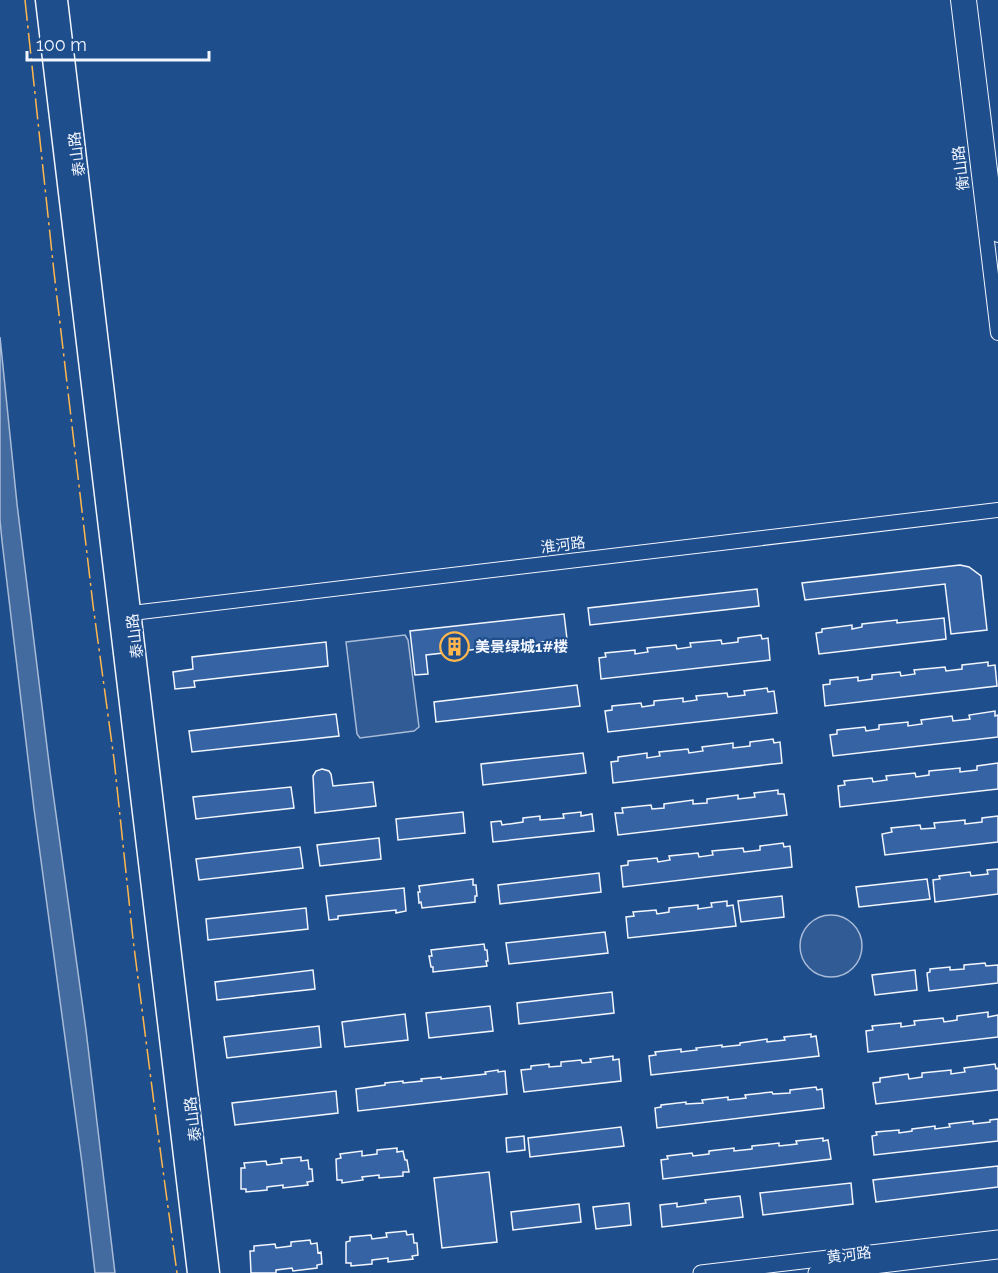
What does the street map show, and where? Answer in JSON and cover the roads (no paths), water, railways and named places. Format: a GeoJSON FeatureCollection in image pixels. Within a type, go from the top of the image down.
{"type":"FeatureCollection","features":[{"type":"Feature","properties":{"kind":"main road","name":"泰山路"},"geometry":{"type":"LineString","coordinates":[[44,0],[196,1273]]}},
{"type":"Feature","properties":{"kind":"main road","name":"泰山路"},"geometry":{"type":"LineString","coordinates":[[59,0],[211,1273]]}},
{"type":"Feature","properties":{"kind":"main road","name":"黄河路"},"geometry":{"type":"LineString","coordinates":[[701,1273],[998,1238]]}},
{"type":"Feature","properties":{"kind":"main road","name":"黄河路"},"geometry":{"type":"LineString","coordinates":[[816,1273],[998,1251]]}},
{"type":"Feature","properties":{"kind":"street","name":"衡山路"},"geometry":{"type":"LineString","coordinates":[[958,0],[998,333]]}},
{"type":"Feature","properties":{"kind":"street","name":"衡山路"},"geometry":{"type":"LineString","coordinates":[[969,0],[998,235]]}},
{"type":"Feature","properties":{"kind":"street","name":"淮河路"},"geometry":{"type":"LineString","coordinates":[[132,613],[998,510]]}},
{"type":"Feature","properties":{"kind":"place","name":"美景绿城1#楼"},"geometry":{"type":"Point","coordinates":[454,647]}}]}
